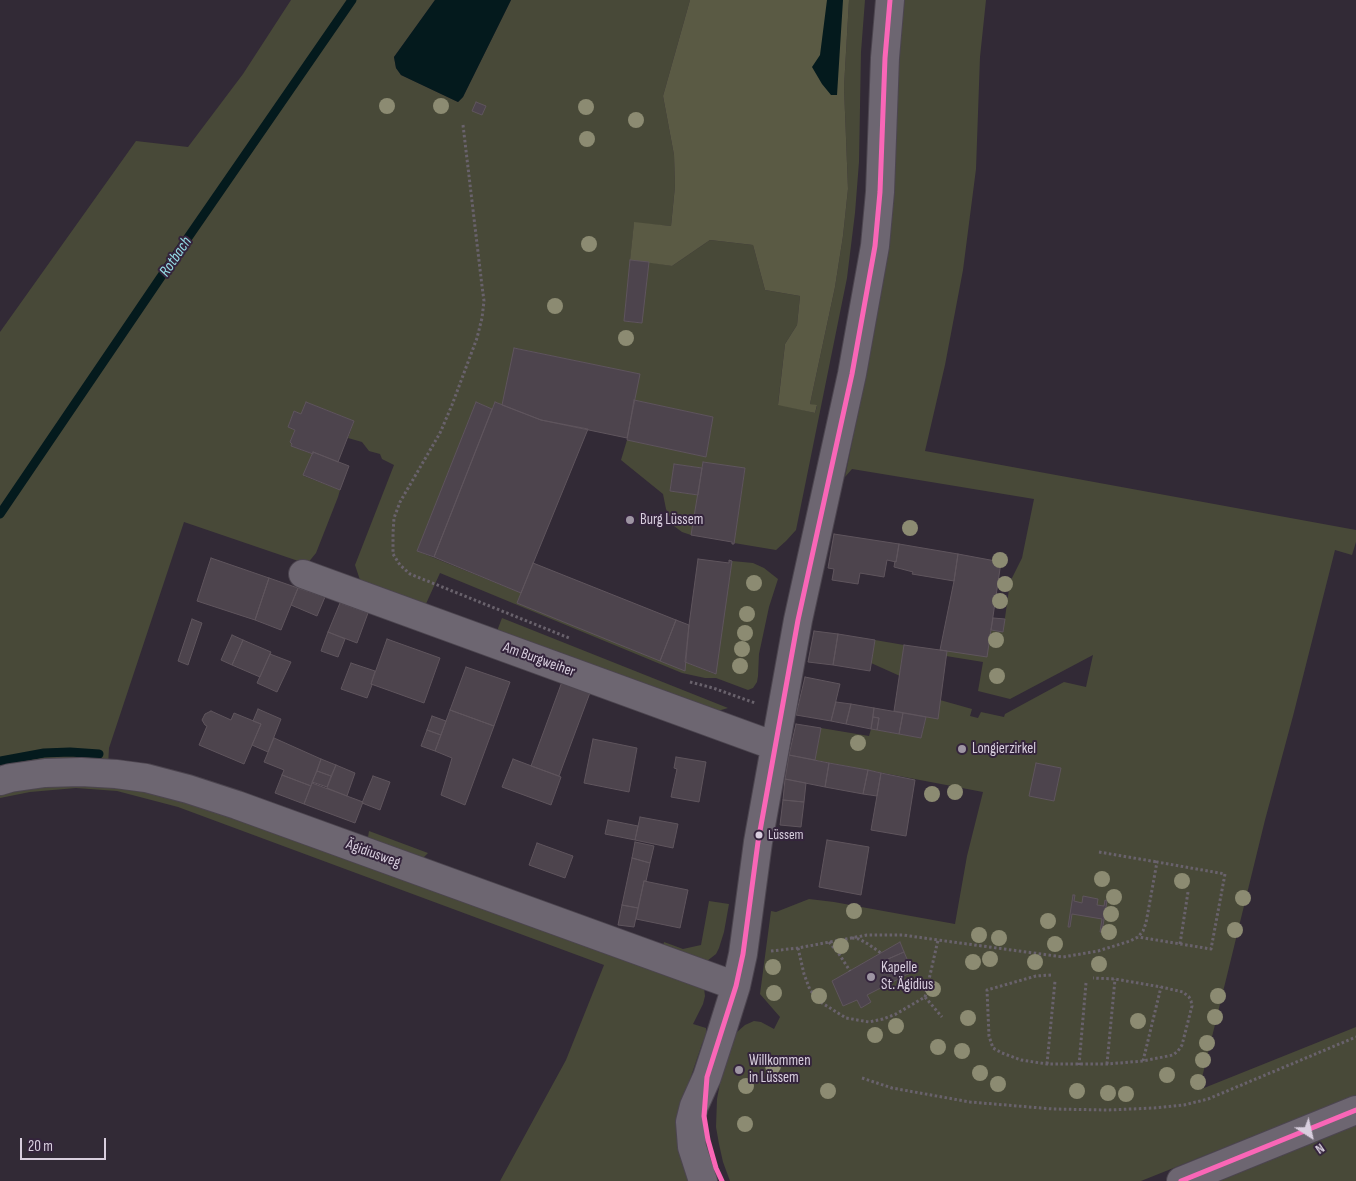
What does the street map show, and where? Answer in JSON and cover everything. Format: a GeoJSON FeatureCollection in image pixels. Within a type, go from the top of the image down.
{"type":"FeatureCollection","features":[{"type":"Feature","properties":{"kind":"street"},"geometry":{"type":"LineString","coordinates":[[702,1181],[692,1148],[690,1122],[694,1106],[707,1077],[736,986],[743,954],[758,842],[798,620],[852,374],[875,246],[880,192],[885,58],[890,0]]}},
{"type":"Feature","properties":{"kind":"street","name":"Am Burgweiher"},"geometry":{"type":"LineString","coordinates":[[303,574],[775,746]]}},
{"type":"Feature","properties":{"kind":"street","name":"Ägidiusweg"},"geometry":{"type":"LineString","coordinates":[[0,781],[45,773],[81,772],[146,778],[188,789],[736,986]]}},
{"type":"Feature","properties":{"kind":"street"},"geometry":{"type":"LineString","coordinates":[[707,1077],[704,1116],[708,1140],[722,1181]]}},
{"type":"Feature","properties":{"kind":"street"},"geometry":{"type":"LineString","coordinates":[[1181,1181],[1356,1110]]}},
{"type":"Feature","properties":{"kind":"path"},"geometry":{"type":"LineString","coordinates":[[462,125],[484,301],[482,318],[477,338],[440,433],[400,502],[394,518],[393,554],[400,565],[410,574],[572,639]]}},
{"type":"Feature","properties":{"kind":"path"},"geometry":{"type":"LineString","coordinates":[[682,680],[713,688],[781,713]]}},
{"type":"Feature","properties":{"kind":"path"},"geometry":{"type":"LineString","coordinates":[[1099,852],[1225,874],[1211,949],[1138,937]]}},
{"type":"Feature","properties":{"kind":"path"},"geometry":{"type":"LineString","coordinates":[[773,952],[849,937],[885,934],[1063,957],[1098,951],[1119,946],[1138,937],[1142,932],[1146,923],[1157,862]]}},
{"type":"Feature","properties":{"kind":"path"},"geometry":{"type":"LineString","coordinates":[[1180,944],[1188,892]]}},
{"type":"Feature","properties":{"kind":"path"},"geometry":{"type":"LineString","coordinates":[[849,937],[859,939],[881,953]]}},
{"type":"Feature","properties":{"kind":"path"},"geometry":{"type":"LineString","coordinates":[[798,948],[810,990],[822,1003],[846,1018],[869,1022],[883,1019],[925,997],[938,940]]}},
{"type":"Feature","properties":{"kind":"path"},"geometry":{"type":"LineString","coordinates":[[828,941],[850,971]]}},
{"type":"Feature","properties":{"kind":"path"},"geometry":{"type":"LineString","coordinates":[[1051,975],[1036,976],[987,990],[989,1036],[994,1048],[1021,1060],[1047,1064],[1107,1064],[1143,1061],[1173,1055],[1178,1052],[1182,1045],[1192,1006],[1189,997],[1182,992],[1161,987],[1093,978]]}},
{"type":"Feature","properties":{"kind":"path"},"geometry":{"type":"LineString","coordinates":[[1107,1064],[1115,980]]}},
{"type":"Feature","properties":{"kind":"path"},"geometry":{"type":"LineString","coordinates":[[1047,1064],[1055,981]]}},
{"type":"Feature","properties":{"kind":"path"},"geometry":{"type":"LineString","coordinates":[[1078,1064],[1086,983]]}},
{"type":"Feature","properties":{"kind":"path"},"geometry":{"type":"LineString","coordinates":[[1143,1061],[1161,987]]}},
{"type":"Feature","properties":{"kind":"path"},"geometry":{"type":"LineString","coordinates":[[925,997],[942,1016]]}},
{"type":"Feature","properties":{"kind":"path"},"geometry":{"type":"LineString","coordinates":[[862,1078],[892,1088],[970,1102],[1108,1110],[1154,1108],[1184,1105],[1208,1099],[1356,1037]]}},
{"type":"Feature","properties":{"kind":"shaded area"},"geometry":{"type":"Polygon","coordinates":[[[291,0],[435,0],[394,57],[396,68],[401,75],[458,102],[463,97],[511,0],[690,0],[663,96],[674,155],[675,186],[671,226],[634,223],[624,321],[641,323],[649,262],[672,266],[710,240],[753,245],[765,290],[800,296],[797,325],[785,344],[778,404],[815,413],[817,406],[810,404],[835,287],[848,189],[844,87],[849,0],[865,0],[861,52],[859,162],[847,278],[796,530],[776,550],[734,543],[745,469],[703,462],[702,468],[674,464],[670,491],[698,495],[691,535],[682,532],[674,526],[666,509],[663,494],[621,460],[627,440],[706,457],[713,417],[634,400],[639,374],[515,348],[502,405],[495,402],[492,409],[476,402],[417,551],[521,593],[517,603],[684,670],[685,662],[715,674],[732,561],[753,563],[764,568],[778,579],[769,607],[759,654],[757,682],[753,688],[748,690],[716,678],[705,678],[682,673],[440,573],[425,606],[361,583],[355,565],[394,465],[382,459],[380,454],[369,451],[362,442],[348,438],[354,421],[306,402],[301,414],[294,411],[288,427],[295,430],[290,442],[291,446],[312,454],[304,476],[340,490],[316,553],[307,564],[184,522],[109,748],[108,766],[0,773],[0,332],[136,141],[188,147],[243,74],[291,0]]]}},
{"type":"Feature","properties":{"kind":"shaded area"},"geometry":{"type":"Polygon","coordinates":[[[435,0],[511,0],[463,97],[458,102],[401,75],[396,68],[394,57],[435,0]]]}},
{"type":"Feature","properties":{"kind":"shaded area"},"geometry":{"type":"Polygon","coordinates":[[[690,0],[849,0],[844,87],[848,189],[835,287],[810,404],[817,405],[815,413],[778,405],[785,344],[797,325],[800,296],[765,290],[753,245],[710,240],[672,266],[630,260],[634,222],[671,226],[675,186],[674,155],[663,96],[690,0]]]}},
{"type":"Feature","properties":{"kind":"shaded area"},"geometry":{"type":"Polygon","coordinates":[[[827,0],[843,0],[837,95],[831,95],[812,67],[820,55],[827,0]]]}},
{"type":"Feature","properties":{"kind":"shaded area"},"geometry":{"type":"Polygon","coordinates":[[[899,0],[986,0],[980,57],[976,169],[963,270],[945,365],[925,451],[1356,530],[1356,542],[1352,555],[1335,550],[1265,820],[1199,1090],[1356,1027],[1356,1095],[1141,1181],[730,1181],[719,1144],[716,1127],[717,1099],[732,1042],[737,1032],[745,1025],[754,1021],[761,1022],[774,1029],[780,1017],[760,994],[771,911],[776,912],[809,899],[955,924],[967,856],[983,792],[815,760],[821,728],[869,736],[871,729],[921,738],[926,717],[940,700],[972,709],[970,716],[978,718],[981,712],[1004,717],[1005,714],[1064,682],[1086,687],[1093,655],[1010,699],[978,691],[983,662],[946,656],[947,651],[991,630],[1003,632],[1010,582],[1022,558],[1034,499],[852,469],[845,477],[867,367],[883,272],[899,0]]]}},
{"type":"Feature","properties":{"kind":"shaded area"},"geometry":{"type":"Polygon","coordinates":[[[502,618],[728,708],[710,710],[497,631],[502,618]]]}},
{"type":"Feature","properties":{"kind":"shaded area"},"geometry":{"type":"Polygon","coordinates":[[[875,640],[904,645],[900,676],[871,663],[875,640]]]}},
{"type":"Feature","properties":{"kind":"shaded area"},"geometry":{"type":"Polygon","coordinates":[[[58,780],[175,791],[704,988],[703,1004],[693,1024],[706,1028],[706,1036],[683,1100],[693,1181],[500,1181],[566,1060],[604,965],[178,807],[117,791],[76,788],[30,792],[0,798],[0,788],[58,780]]]}},
{"type":"Feature","properties":{"kind":"shaded area"},"geometry":{"type":"Polygon","coordinates":[[[369,831],[428,853],[421,860],[367,843],[369,831]]]}},
{"type":"Feature","properties":{"kind":"shaded area"},"geometry":{"type":"Polygon","coordinates":[[[709,901],[729,904],[724,932],[716,954],[707,961],[701,961],[663,946],[664,942],[683,949],[701,945],[709,901]]]}},
{"type":"Feature","properties":{"kind":"shaded area"},"geometry":{"type":"Polygon","coordinates":[[[1356,1125],[1356,1181],[1219,1181],[1356,1125]]]}},
{"type":"Feature","properties":{"kind":"building"},"geometry":{"type":"Polygon","coordinates":[[[476,102],[486,106],[482,115],[472,111],[476,102]]]}},
{"type":"Feature","properties":{"kind":"building"},"geometry":{"type":"Polygon","coordinates":[[[630,260],[649,262],[642,323],[624,321],[630,260]]]}},
{"type":"Feature","properties":{"kind":"building"},"geometry":{"type":"Polygon","coordinates":[[[514,348],[640,374],[627,438],[541,420],[502,405],[514,348]]]}},
{"type":"Feature","properties":{"kind":"building"},"geometry":{"type":"Polygon","coordinates":[[[634,400],[713,417],[706,457],[627,440],[634,400]]]}},
{"type":"Feature","properties":{"kind":"building"},"geometry":{"type":"Polygon","coordinates":[[[306,402],[354,421],[338,462],[291,446],[290,442],[295,430],[288,427],[294,411],[301,414],[306,402]]]}},
{"type":"Feature","properties":{"kind":"building"},"geometry":{"type":"Polygon","coordinates":[[[476,402],[492,409],[434,557],[417,551],[476,402]]]}},
{"type":"Feature","properties":{"kind":"building"},"geometry":{"type":"Polygon","coordinates":[[[495,402],[541,420],[588,429],[521,593],[434,557],[495,402]]]}},
{"type":"Feature","properties":{"kind":"building"},"geometry":{"type":"Polygon","coordinates":[[[313,452],[349,466],[340,490],[303,475],[313,452]]]}},
{"type":"Feature","properties":{"kind":"building"},"geometry":{"type":"Polygon","coordinates":[[[703,462],[745,468],[734,544],[732,542],[691,535],[703,462]]]}},
{"type":"Feature","properties":{"kind":"building"},"geometry":{"type":"Polygon","coordinates":[[[674,464],[702,468],[698,495],[670,491],[674,464]]]}},
{"type":"Feature","properties":{"kind":"building"},"geometry":{"type":"Polygon","coordinates":[[[834,534],[899,544],[896,562],[887,560],[884,577],[860,573],[858,584],[832,580],[834,569],[828,568],[834,534]]]}},
{"type":"Feature","properties":{"kind":"building"},"geometry":{"type":"Polygon","coordinates":[[[899,544],[958,554],[954,581],[912,574],[913,572],[894,567],[899,544]]]}},
{"type":"Feature","properties":{"kind":"building"},"geometry":{"type":"Polygon","coordinates":[[[958,554],[1001,562],[987,657],[940,650],[958,554]]]}},
{"type":"Feature","properties":{"kind":"building"},"geometry":{"type":"Polygon","coordinates":[[[211,558],[269,578],[255,620],[197,601],[211,558]]]}},
{"type":"Feature","properties":{"kind":"building"},"geometry":{"type":"Polygon","coordinates":[[[698,559],[729,563],[729,560],[732,561],[716,674],[685,662],[698,559]]]}},
{"type":"Feature","properties":{"kind":"building"},"geometry":{"type":"Polygon","coordinates":[[[533,563],[676,620],[660,661],[517,603],[533,563]]]}},
{"type":"Feature","properties":{"kind":"building"},"geometry":{"type":"Polygon","coordinates":[[[269,578],[298,588],[281,630],[255,620],[269,578]]]}},
{"type":"Feature","properties":{"kind":"building"},"geometry":{"type":"Polygon","coordinates":[[[298,588],[325,597],[317,616],[291,605],[298,588]]]}},
{"type":"Feature","properties":{"kind":"building"},"geometry":{"type":"Polygon","coordinates":[[[340,603],[368,613],[357,643],[328,632],[340,603]]]}},
{"type":"Feature","properties":{"kind":"building"},"geometry":{"type":"Polygon","coordinates":[[[993,618],[1005,619],[1003,632],[991,630],[993,618]]]}},
{"type":"Feature","properties":{"kind":"building"},"geometry":{"type":"Polygon","coordinates":[[[192,619],[202,623],[188,665],[178,661],[192,619]]]}},
{"type":"Feature","properties":{"kind":"building"},"geometry":{"type":"Polygon","coordinates":[[[676,620],[689,625],[685,671],[660,661],[676,620]]]}},
{"type":"Feature","properties":{"kind":"building"},"geometry":{"type":"Polygon","coordinates":[[[814,631],[838,634],[833,665],[808,662],[814,631]]]}},
{"type":"Feature","properties":{"kind":"building"},"geometry":{"type":"Polygon","coordinates":[[[328,632],[345,639],[338,657],[321,651],[328,632]]]}},
{"type":"Feature","properties":{"kind":"building"},"geometry":{"type":"Polygon","coordinates":[[[838,634],[875,640],[870,671],[833,665],[838,634]]]}},
{"type":"Feature","properties":{"kind":"building"},"geometry":{"type":"Polygon","coordinates":[[[232,635],[243,640],[232,665],[221,660],[232,635]]]}},
{"type":"Feature","properties":{"kind":"building"},"geometry":{"type":"Polygon","coordinates":[[[387,639],[440,658],[424,703],[371,684],[387,639]]]}},
{"type":"Feature","properties":{"kind":"building"},"geometry":{"type":"Polygon","coordinates":[[[243,640],[271,652],[260,677],[232,665],[243,640]]]}},
{"type":"Feature","properties":{"kind":"building"},"geometry":{"type":"Polygon","coordinates":[[[904,645],[947,651],[938,719],[894,711],[904,645]]]}},
{"type":"Feature","properties":{"kind":"building"},"geometry":{"type":"Polygon","coordinates":[[[270,654],[291,662],[277,692],[257,683],[270,654]]]}},
{"type":"Feature","properties":{"kind":"building"},"geometry":{"type":"Polygon","coordinates":[[[351,663],[375,671],[367,698],[341,689],[351,663]]]}},
{"type":"Feature","properties":{"kind":"building"},"geometry":{"type":"Polygon","coordinates":[[[466,667],[510,682],[494,726],[450,710],[466,667]]]}},
{"type":"Feature","properties":{"kind":"building"},"geometry":{"type":"Polygon","coordinates":[[[805,677],[840,684],[831,721],[796,715],[805,677]]]}},
{"type":"Feature","properties":{"kind":"building"},"geometry":{"type":"Polygon","coordinates":[[[563,679],[591,690],[559,776],[531,766],[563,679]]]}},
{"type":"Feature","properties":{"kind":"building"},"geometry":{"type":"Polygon","coordinates":[[[836,702],[851,704],[846,724],[831,721],[836,702]]]}},
{"type":"Feature","properties":{"kind":"building"},"geometry":{"type":"Polygon","coordinates":[[[851,704],[874,708],[871,729],[846,724],[851,704]]]}},
{"type":"Feature","properties":{"kind":"building"},"geometry":{"type":"Polygon","coordinates":[[[874,708],[903,713],[899,734],[877,730],[879,718],[873,717],[874,708]]]}},
{"type":"Feature","properties":{"kind":"building"},"geometry":{"type":"Polygon","coordinates":[[[258,709],[281,719],[268,752],[252,745],[261,724],[253,721],[258,709]]]}},
{"type":"Feature","properties":{"kind":"building"},"geometry":{"type":"Polygon","coordinates":[[[450,710],[494,726],[465,805],[441,795],[452,758],[435,751],[450,710]]]}},
{"type":"Feature","properties":{"kind":"building"},"geometry":{"type":"Polygon","coordinates":[[[211,711],[231,720],[234,713],[261,724],[244,764],[199,745],[207,726],[202,720],[205,714],[211,711]]]}},
{"type":"Feature","properties":{"kind":"building"},"geometry":{"type":"Polygon","coordinates":[[[903,713],[926,717],[921,738],[899,734],[903,713]]]}},
{"type":"Feature","properties":{"kind":"building"},"geometry":{"type":"Polygon","coordinates":[[[432,716],[446,721],[441,735],[427,730],[432,716]]]}},
{"type":"Feature","properties":{"kind":"building"},"geometry":{"type":"Polygon","coordinates":[[[873,717],[879,718],[877,730],[871,729],[873,717]]]}},
{"type":"Feature","properties":{"kind":"building"},"geometry":{"type":"Polygon","coordinates":[[[796,724],[821,728],[815,760],[789,755],[796,724]]]}},
{"type":"Feature","properties":{"kind":"building"},"geometry":{"type":"Polygon","coordinates":[[[427,730],[441,735],[435,751],[421,746],[427,730]]]}},
{"type":"Feature","properties":{"kind":"building"},"geometry":{"type":"Polygon","coordinates":[[[274,738],[321,759],[311,786],[282,775],[284,770],[264,762],[274,738]]]}},
{"type":"Feature","properties":{"kind":"building"},"geometry":{"type":"Polygon","coordinates":[[[593,739],[637,748],[629,792],[584,783],[593,739]]]}},
{"type":"Feature","properties":{"kind":"building"},"geometry":{"type":"Polygon","coordinates":[[[789,755],[829,763],[825,787],[785,779],[789,755]]]}},
{"type":"Feature","properties":{"kind":"building"},"geometry":{"type":"Polygon","coordinates":[[[676,757],[706,762],[699,802],[671,797],[677,769],[674,768],[676,757]]]}},
{"type":"Feature","properties":{"kind":"building"},"geometry":{"type":"Polygon","coordinates":[[[321,759],[336,765],[331,776],[317,771],[321,759]]]}},
{"type":"Feature","properties":{"kind":"building"},"geometry":{"type":"Polygon","coordinates":[[[513,759],[561,777],[551,805],[502,787],[513,759]]]}},
{"type":"Feature","properties":{"kind":"building"},"geometry":{"type":"Polygon","coordinates":[[[829,763],[868,770],[863,794],[825,787],[829,763]]]}},
{"type":"Feature","properties":{"kind":"building"},"geometry":{"type":"Polygon","coordinates":[[[1036,763],[1061,768],[1054,801],[1029,796],[1036,763]]]}},
{"type":"Feature","properties":{"kind":"building"},"geometry":{"type":"Polygon","coordinates":[[[336,765],[355,773],[347,796],[327,788],[336,765]]]}},
{"type":"Feature","properties":{"kind":"building"},"geometry":{"type":"Polygon","coordinates":[[[868,770],[881,773],[877,796],[863,794],[868,770]]]}},
{"type":"Feature","properties":{"kind":"building"},"geometry":{"type":"Polygon","coordinates":[[[317,771],[331,776],[327,787],[312,782],[317,771]]]}},
{"type":"Feature","properties":{"kind":"building"},"geometry":{"type":"Polygon","coordinates":[[[881,773],[915,780],[906,836],[871,830],[881,773]]]}},
{"type":"Feature","properties":{"kind":"building"},"geometry":{"type":"Polygon","coordinates":[[[282,775],[311,786],[304,804],[275,793],[282,775]]]}},
{"type":"Feature","properties":{"kind":"building"},"geometry":{"type":"Polygon","coordinates":[[[373,776],[390,782],[380,810],[362,803],[373,776]]]}},
{"type":"Feature","properties":{"kind":"building"},"geometry":{"type":"Polygon","coordinates":[[[785,779],[806,783],[804,802],[783,800],[785,779]]]}},
{"type":"Feature","properties":{"kind":"building"},"geometry":{"type":"Polygon","coordinates":[[[312,783],[363,802],[355,823],[304,804],[312,783]]]}},
{"type":"Feature","properties":{"kind":"building"},"geometry":{"type":"Polygon","coordinates":[[[783,800],[804,802],[801,827],[780,825],[783,800]]]}},
{"type":"Feature","properties":{"kind":"building"},"geometry":{"type":"Polygon","coordinates":[[[640,817],[678,824],[673,848],[635,840],[640,817]]]}},
{"type":"Feature","properties":{"kind":"building"},"geometry":{"type":"Polygon","coordinates":[[[608,820],[638,826],[635,840],[605,834],[608,820]]]}},
{"type":"Feature","properties":{"kind":"building"},"geometry":{"type":"Polygon","coordinates":[[[827,840],[869,847],[861,895],[819,887],[827,840]]]}},
{"type":"Feature","properties":{"kind":"building"},"geometry":{"type":"Polygon","coordinates":[[[635,842],[654,846],[650,863],[632,858],[635,842]]]}},
{"type":"Feature","properties":{"kind":"building"},"geometry":{"type":"Polygon","coordinates":[[[537,843],[573,856],[565,878],[529,865],[537,843]]]}},
{"type":"Feature","properties":{"kind":"building"},"geometry":{"type":"Polygon","coordinates":[[[632,858],[650,863],[638,908],[622,905],[632,858]]]}},
{"type":"Feature","properties":{"kind":"building"},"geometry":{"type":"Polygon","coordinates":[[[644,881],[688,890],[680,928],[636,919],[644,881]]]}},
{"type":"Feature","properties":{"kind":"building"},"geometry":{"type":"Polygon","coordinates":[[[1073,895],[1075,895],[1074,901],[1082,903],[1083,896],[1098,899],[1097,905],[1104,906],[1105,900],[1107,901],[1102,932],[1100,932],[1102,919],[1072,914],[1070,927],[1068,927],[1073,895]]]}},
{"type":"Feature","properties":{"kind":"building"},"geometry":{"type":"Polygon","coordinates":[[[622,905],[638,908],[634,927],[618,925],[622,905]]]}},
{"type":"Feature","properties":{"kind":"building","name":"Kapelle St. Ägidius"},"geometry":{"type":"Polygon","coordinates":[[[900,942],[904,952],[888,959],[895,973],[910,966],[912,972],[867,995],[871,1002],[861,1008],[857,1000],[843,1006],[832,981],[900,942]]]}},
{"type":"Feature","properties":{"kind":"building"},"geometry":{"type":"Polygon","coordinates":[[[904,952],[910,966],[895,973],[888,959],[904,952]]]}},
{"type":"Feature","properties":{"kind":"waterway","name":"Rotbach"},"geometry":{"type":"LineString","coordinates":[[0,514],[352,0]]}},
{"type":"Feature","properties":{"kind":"waterway"},"geometry":{"type":"LineString","coordinates":[[0,761],[44,753],[99,754]]}},
{"type":"Feature","properties":{"kind":"transit line"},"geometry":{"type":"LineString","coordinates":[[722,1181],[708,1140],[704,1116],[707,1077],[736,986],[743,954],[758,842],[798,620],[852,374],[875,246],[880,192],[885,58],[890,0]]}},
{"type":"Feature","properties":{"kind":"transit line"},"geometry":{"type":"LineString","coordinates":[[1181,1181],[1356,1110]]}},
{"type":"Feature","properties":{"kind":"place","name":"Burg Lüssem"},"geometry":{"type":"Point","coordinates":[630,520]}},
{"type":"Feature","properties":{"kind":"place","name":"Longierzirkel"},"geometry":{"type":"Point","coordinates":[962,749]}},
{"type":"Feature","properties":{"kind":"place","name":"Lüssem"},"geometry":{"type":"Point","coordinates":[759,835]}},
{"type":"Feature","properties":{"kind":"place","name":"Kapelle St. Ägidius"},"geometry":{"type":"Point","coordinates":[871,977]}},
{"type":"Feature","properties":{"kind":"place","name":"Willkommen in Lüssem"},"geometry":{"type":"Point","coordinates":[739,1070]}}]}
